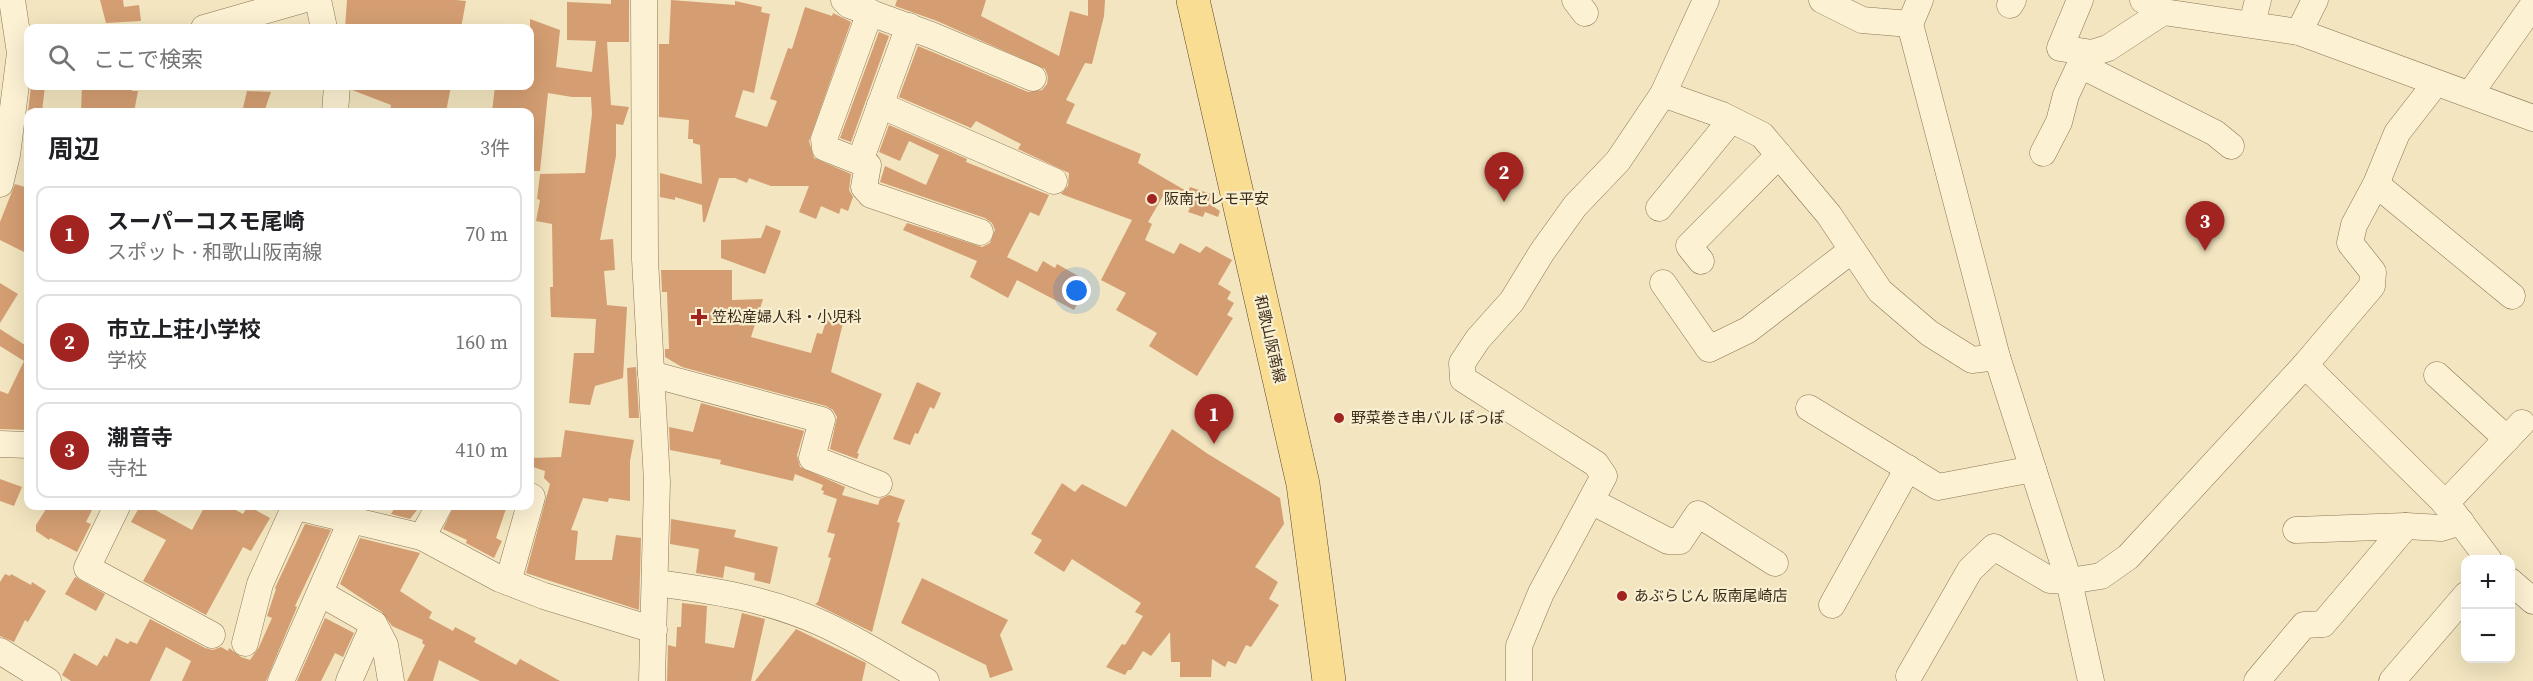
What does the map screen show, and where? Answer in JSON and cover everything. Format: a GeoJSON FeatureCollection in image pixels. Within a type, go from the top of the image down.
{"type":"FeatureCollection","features":[{"type":"Feature","properties":{"kind":"main road","name":"和歌山阪南線"},"geometry":{"type":"LineString","coordinates":[[1193,0],[1303,484],[1329,681]]}},
{"type":"Feature","properties":{"kind":"street"},"geometry":{"type":"LineString","coordinates":[[0,184],[7,155],[16,54],[12,0]]}},
{"type":"Feature","properties":{"kind":"street"},"geometry":{"type":"LineString","coordinates":[[218,24],[302,0]]}},
{"type":"Feature","properties":{"kind":"street"},"geometry":{"type":"LineString","coordinates":[[318,0],[323,24]]}},
{"type":"Feature","properties":{"kind":"street"},"geometry":{"type":"LineString","coordinates":[[644,0],[645,259],[657,482],[652,681]]}},
{"type":"Feature","properties":{"kind":"street"},"geometry":{"type":"LineString","coordinates":[[844,0],[1033,78]]}},
{"type":"Feature","properties":{"kind":"street"},"geometry":{"type":"LineString","coordinates":[[1519,681],[1519,646],[1541,593],[1604,476],[1596,464],[1463,379],[1462,363],[1478,339],[1512,301],[1542,252],[1575,206],[1618,161],[1663,94],[1706,0]]}},
{"type":"Feature","properties":{"kind":"street"},"geometry":{"type":"LineString","coordinates":[[1822,0],[1862,20],[1910,24]]}},
{"type":"Feature","properties":{"kind":"street"},"geometry":{"type":"LineString","coordinates":[[1920,0],[1910,24],[1997,357],[2069,581],[2091,681]]}},
{"type":"Feature","properties":{"kind":"street"},"geometry":{"type":"LineString","coordinates":[[2080,0],[2060,48],[2086,59],[2215,133],[2231,146]]}},
{"type":"Feature","properties":{"kind":"street"},"geometry":{"type":"LineString","coordinates":[[2299,32],[2315,0]]}},
{"type":"Feature","properties":{"kind":"street"},"geometry":{"type":"LineString","coordinates":[[2470,94],[2533,4]]}},
{"type":"Feature","properties":{"kind":"street"},"geometry":{"type":"LineString","coordinates":[[2043,153],[2059,122],[2066,95],[2086,59],[2108,48],[2153,6],[2255,12],[2299,32],[2347,48],[2435,84],[2470,94],[2533,118]]}},
{"type":"Feature","properties":{"kind":"street"},"geometry":{"type":"LineString","coordinates":[[870,12],[823,144],[827,151],[868,165],[864,187],[871,195],[980,232]]}},
{"type":"Feature","properties":{"kind":"street"},"geometry":{"type":"LineString","coordinates":[[860,161],[909,26]]}},
{"type":"Feature","properties":{"kind":"street"},"geometry":{"type":"LineString","coordinates":[[1909,676],[1970,570],[1994,548],[2049,580],[2069,581],[2101,576],[2128,557],[2305,365],[2372,286],[2373,272],[2350,243],[2354,225],[2376,184],[2397,133],[2435,84]]}},
{"type":"Feature","properties":{"kind":"street"},"geometry":{"type":"LineString","coordinates":[[334,108],[337,90]]}},
{"type":"Feature","properties":{"kind":"street"},"geometry":{"type":"LineString","coordinates":[[1663,94],[1731,120],[1762,135],[1829,215],[1880,291],[1929,333],[1972,360],[1997,357]]}},
{"type":"Feature","properties":{"kind":"street"},"geometry":{"type":"LineString","coordinates":[[880,105],[1054,181]]}},
{"type":"Feature","properties":{"kind":"street"},"geometry":{"type":"LineString","coordinates":[[1659,207],[1731,120]]}},
{"type":"Feature","properties":{"kind":"street"},"geometry":{"type":"LineString","coordinates":[[1701,261],[1689,246],[1779,155]]}},
{"type":"Feature","properties":{"kind":"street"},"geometry":{"type":"LineString","coordinates":[[2376,184],[2512,296]]}},
{"type":"Feature","properties":{"kind":"street"},"geometry":{"type":"LineString","coordinates":[[1663,283],[1709,349],[1748,330],[1852,250]]}},
{"type":"Feature","properties":{"kind":"street"},"geometry":{"type":"LineString","coordinates":[[2305,365],[2453,513],[2485,555]]}},
{"type":"Feature","properties":{"kind":"street"},"geometry":{"type":"LineString","coordinates":[[651,374],[822,420],[812,458],[879,484]]}},
{"type":"Feature","properties":{"kind":"street"},"geometry":{"type":"LineString","coordinates":[[2296,530],[2406,526],[2441,528],[2514,431],[2437,375]]}},
{"type":"Feature","properties":{"kind":"street"},"geometry":{"type":"LineString","coordinates":[[1809,408],[1938,487],[2033,469]]}},
{"type":"Feature","properties":{"kind":"street"},"geometry":{"type":"LineString","coordinates":[[0,444],[24,445]]}},
{"type":"Feature","properties":{"kind":"street"},"geometry":{"type":"LineString","coordinates":[[1832,605],[1908,468]]}},
{"type":"Feature","properties":{"kind":"street"},"geometry":{"type":"LineString","coordinates":[[1591,501],[1668,541],[1680,541],[1698,514],[1775,563]]}},
{"type":"Feature","properties":{"kind":"street"},"geometry":{"type":"LineString","coordinates":[[115,510],[87,568],[212,635]]}},
{"type":"Feature","properties":{"kind":"street"},"geometry":{"type":"LineString","coordinates":[[245,643],[260,584],[296,510]]}},
{"type":"Feature","properties":{"kind":"street"},"geometry":{"type":"LineString","coordinates":[[315,510],[422,537],[508,582],[544,596],[654,630]]}},
{"type":"Feature","properties":{"kind":"street"},"geometry":{"type":"LineString","coordinates":[[422,537],[437,510]]}},
{"type":"Feature","properties":{"kind":"street"},"geometry":{"type":"LineString","coordinates":[[508,582],[528,510]]}},
{"type":"Feature","properties":{"kind":"street"},"geometry":{"type":"LineString","coordinates":[[281,681],[352,519]]}},
{"type":"Feature","properties":{"kind":"street"},"geometry":{"type":"LineString","coordinates":[[2257,681],[2304,625],[2323,624],[2406,526]]}},
{"type":"Feature","properties":{"kind":"street"},"geometry":{"type":"LineString","coordinates":[[655,583],[710,590],[764,602],[798,614],[850,638],[926,681]]}},
{"type":"Feature","properties":{"kind":"street"},"geometry":{"type":"LineString","coordinates":[[2515,585],[2533,601]]}},
{"type":"Feature","properties":{"kind":"street"},"geometry":{"type":"LineString","coordinates":[[320,592],[374,624],[385,645],[391,681]]}},
{"type":"Feature","properties":{"kind":"street"},"geometry":{"type":"LineString","coordinates":[[2392,681],[2461,601]]}},
{"type":"Feature","properties":{"kind":"street"},"geometry":{"type":"LineString","coordinates":[[349,681],[374,624]]}},
{"type":"Feature","properties":{"kind":"street"},"geometry":{"type":"LineString","coordinates":[[0,651],[48,681]]}},
{"type":"Feature","properties":{"kind":"building"},"geometry":{"type":"Polygon","coordinates":[[[100,0],[123,0],[124,7],[139,5],[141,21],[106,23],[100,0]]]}},
{"type":"Feature","properties":{"kind":"building"},"geometry":{"type":"Polygon","coordinates":[[[347,0],[466,1],[462,24],[345,24],[347,0]]]}},
{"type":"Feature","properties":{"kind":"building"},"geometry":{"type":"Polygon","coordinates":[[[611,0],[629,0],[629,42],[607,42],[611,105],[629,107],[623,125],[616,124],[616,156],[600,240],[613,239],[615,270],[604,271],[607,305],[627,307],[623,378],[595,386],[590,405],[569,403],[574,353],[594,353],[596,319],[551,317],[552,224],[536,221],[540,200],[537,199],[540,174],[585,173],[592,114],[591,97],[548,93],[540,171],[534,171],[534,108],[492,108],[495,90],[534,90],[534,24],[530,24],[530,19],[560,30],[556,67],[592,72],[596,41],[567,40],[567,2],[611,4],[611,0]]]}},
{"type":"Feature","properties":{"kind":"building"},"geometry":{"type":"Polygon","coordinates":[[[671,0],[735,5],[735,1],[762,7],[761,12],[770,14],[754,93],[743,90],[735,117],[767,127],[777,101],[770,99],[788,48],[792,49],[805,7],[832,16],[833,13],[851,22],[809,141],[814,158],[851,174],[849,190],[853,197],[848,211],[841,208],[839,214],[821,206],[816,219],[799,212],[809,186],[771,186],[749,178],[747,183],[735,178],[719,178],[705,222],[703,222],[702,205],[675,197],[675,200],[660,197],[660,173],[702,184],[700,145],[693,143],[693,139],[688,139],[689,120],[659,117],[659,44],[669,44],[671,0]]]}},
{"type":"Feature","properties":{"kind":"building"},"geometry":{"type":"Polygon","coordinates":[[[897,0],[986,0],[981,16],[1059,56],[1070,11],[1088,16],[1088,0],[1105,0],[1104,16],[1092,64],[1085,63],[1066,100],[1075,104],[1066,123],[1141,154],[1138,163],[1188,192],[1190,187],[1211,194],[1208,203],[1220,211],[1218,217],[1205,212],[1203,217],[1188,212],[1190,208],[1163,196],[1148,222],[1152,224],[1145,240],[1174,254],[1180,243],[1200,253],[1206,246],[1232,260],[1218,284],[1231,292],[1227,299],[1234,303],[1227,315],[1233,318],[1197,376],[1149,346],[1157,333],[1116,310],[1126,293],[1101,280],[1132,220],[1061,194],[1068,186],[1069,173],[1018,149],[1021,144],[976,121],[971,128],[899,97],[918,46],[1028,92],[1042,90],[1047,84],[1048,77],[1045,69],[937,21],[895,6],[897,0]]]}},
{"type":"Feature","properties":{"kind":"building"},"geometry":{"type":"Polygon","coordinates":[[[879,32],[889,36],[851,142],[840,138],[879,32]]]}},
{"type":"Feature","properties":{"kind":"building"},"geometry":{"type":"Polygon","coordinates":[[[31,90],[45,90],[42,108],[28,108],[31,90]]]}},
{"type":"Feature","properties":{"kind":"building"},"geometry":{"type":"Polygon","coordinates":[[[82,90],[138,91],[135,108],[81,108],[82,90]]]}},
{"type":"Feature","properties":{"kind":"building"},"geometry":{"type":"Polygon","coordinates":[[[352,90],[450,90],[447,108],[391,108],[391,105],[352,90]]]}},
{"type":"Feature","properties":{"kind":"building"},"geometry":{"type":"Polygon","coordinates":[[[247,91],[271,92],[265,108],[243,108],[247,91]]]}},
{"type":"Feature","properties":{"kind":"building"},"geometry":{"type":"Polygon","coordinates":[[[889,125],[967,159],[966,162],[1049,195],[1039,216],[1030,212],[1007,257],[1037,272],[1043,261],[1055,268],[1057,264],[1089,282],[1074,310],[1017,280],[1008,298],[970,277],[977,261],[903,230],[907,223],[982,247],[990,243],[995,230],[992,223],[985,218],[880,182],[885,166],[926,185],[939,155],[909,141],[900,161],[879,152],[889,125]]]}},
{"type":"Feature","properties":{"kind":"building"},"geometry":{"type":"Polygon","coordinates":[[[15,184],[24,187],[24,252],[0,240],[0,222],[15,184]]]}},
{"type":"Feature","properties":{"kind":"building"},"geometry":{"type":"Polygon","coordinates":[[[766,225],[781,231],[765,274],[721,258],[721,240],[761,238],[766,225]]]}},
{"type":"Feature","properties":{"kind":"building"},"geometry":{"type":"Polygon","coordinates":[[[661,270],[732,270],[732,300],[763,299],[751,337],[811,353],[817,333],[822,334],[827,318],[843,323],[831,372],[882,394],[857,453],[859,454],[857,459],[830,449],[837,417],[833,410],[826,406],[682,367],[665,357],[665,349],[669,349],[667,292],[662,292],[661,270]]]}},
{"type":"Feature","properties":{"kind":"building"},"geometry":{"type":"Polygon","coordinates":[[[0,283],[18,294],[0,323],[0,283]]]}},
{"type":"Feature","properties":{"kind":"building"},"geometry":{"type":"Polygon","coordinates":[[[0,329],[24,344],[24,361],[0,346],[0,329]]]}},
{"type":"Feature","properties":{"kind":"building"},"geometry":{"type":"Polygon","coordinates":[[[24,361],[24,430],[0,429],[0,391],[8,394],[24,361]]]}},
{"type":"Feature","properties":{"kind":"building"},"geometry":{"type":"Polygon","coordinates":[[[636,367],[639,418],[629,418],[627,368],[636,367]]]}},
{"type":"Feature","properties":{"kind":"building"},"geometry":{"type":"Polygon","coordinates":[[[917,382],[941,393],[934,409],[930,407],[918,434],[915,433],[910,445],[893,439],[917,382]]]}},
{"type":"Feature","properties":{"kind":"building"},"geometry":{"type":"Polygon","coordinates":[[[701,403],[804,431],[797,455],[800,467],[845,487],[842,495],[878,505],[880,499],[889,495],[905,500],[897,522],[900,523],[872,632],[815,604],[818,602],[831,558],[828,557],[835,534],[827,532],[837,499],[823,494],[824,491],[821,490],[823,485],[795,474],[793,481],[720,464],[721,460],[670,450],[669,427],[693,432],[701,403]]]}},
{"type":"Feature","properties":{"kind":"building"},"geometry":{"type":"Polygon","coordinates":[[[1172,429],[1280,498],[1284,524],[1255,567],[1278,582],[1269,599],[1279,605],[1251,647],[1246,645],[1236,664],[1228,661],[1225,667],[1212,659],[1211,677],[1180,677],[1180,662],[1171,662],[1170,632],[1151,656],[1143,651],[1125,675],[1106,667],[1122,644],[1125,645],[1143,616],[1135,612],[1141,603],[1072,559],[1064,572],[1034,553],[1042,540],[1031,534],[1062,483],[1075,492],[1082,484],[1126,507],[1172,429]]]}},
{"type":"Feature","properties":{"kind":"building"},"geometry":{"type":"Polygon","coordinates":[[[565,430],[634,440],[630,461],[630,501],[609,498],[608,502],[583,498],[571,530],[578,531],[575,560],[612,560],[616,535],[641,538],[639,610],[526,573],[550,484],[544,478],[545,471],[534,467],[534,458],[561,457],[565,430]]]}},
{"type":"Feature","properties":{"kind":"building"},"geometry":{"type":"Polygon","coordinates":[[[0,479],[22,487],[14,506],[0,501],[0,479]]]}},
{"type":"Feature","properties":{"kind":"building"},"geometry":{"type":"Polygon","coordinates":[[[45,510],[92,510],[86,522],[91,524],[77,552],[50,538],[49,540],[36,531],[36,525],[45,510]]]}},
{"type":"Feature","properties":{"kind":"building"},"geometry":{"type":"Polygon","coordinates":[[[138,510],[155,510],[192,530],[203,510],[236,510],[243,514],[246,510],[255,510],[270,518],[251,551],[243,547],[206,615],[143,581],[166,540],[131,522],[138,510]]]}},
{"type":"Feature","properties":{"kind":"building"},"geometry":{"type":"Polygon","coordinates":[[[394,510],[417,510],[410,519],[391,514],[394,510]]]}},
{"type":"Feature","properties":{"kind":"building"},"geometry":{"type":"Polygon","coordinates":[[[452,510],[506,510],[496,538],[502,541],[494,558],[466,543],[467,540],[443,529],[452,510]]]}},
{"type":"Feature","properties":{"kind":"building"},"geometry":{"type":"Polygon","coordinates":[[[671,519],[736,530],[734,537],[778,547],[770,584],[754,580],[755,573],[725,566],[723,578],[696,573],[699,549],[670,544],[671,519]]]}},
{"type":"Feature","properties":{"kind":"building"},"geometry":{"type":"Polygon","coordinates":[[[305,524],[331,530],[295,606],[297,607],[266,681],[182,681],[191,661],[166,647],[150,681],[71,681],[62,675],[74,653],[97,666],[104,655],[107,657],[116,638],[128,644],[130,641],[137,644],[150,619],[205,648],[213,650],[221,647],[228,651],[229,648],[241,657],[250,660],[259,647],[272,618],[267,616],[275,588],[305,524]]]}},
{"type":"Feature","properties":{"kind":"building"},"geometry":{"type":"Polygon","coordinates":[[[360,538],[420,553],[400,591],[432,612],[429,618],[453,631],[455,627],[476,638],[474,642],[516,665],[520,659],[560,681],[480,681],[439,660],[433,681],[407,681],[425,645],[422,643],[423,640],[392,626],[382,612],[340,584],[360,538]]]}},
{"type":"Feature","properties":{"kind":"building"},"geometry":{"type":"Polygon","coordinates":[[[5,574],[10,576],[11,574],[31,585],[32,582],[46,591],[28,622],[25,620],[14,642],[0,636],[0,582],[5,574]]]}},
{"type":"Feature","properties":{"kind":"building"},"geometry":{"type":"Polygon","coordinates":[[[75,577],[105,594],[96,611],[65,594],[75,577]]]}},
{"type":"Feature","properties":{"kind":"building"},"geometry":{"type":"Polygon","coordinates":[[[922,578],[1008,620],[1000,635],[1013,670],[990,678],[986,665],[901,623],[922,578]]]}},
{"type":"Feature","properties":{"kind":"building"},"geometry":{"type":"Polygon","coordinates":[[[682,603],[707,606],[705,643],[734,648],[742,613],[765,619],[751,681],[667,681],[668,645],[676,647],[677,627],[681,627],[682,603]]]}},
{"type":"Feature","properties":{"kind":"building"},"geometry":{"type":"Polygon","coordinates":[[[325,618],[354,633],[343,657],[335,653],[321,681],[297,681],[325,618]]]}},
{"type":"Feature","properties":{"kind":"building"},"geometry":{"type":"Polygon","coordinates":[[[796,629],[866,663],[862,681],[755,681],[796,629]]]}},
{"type":"Feature","properties":{"kind":"place","name":"阪南セレモ平安"},"geometry":{"type":"Point","coordinates":[1152,199]}},
{"type":"Feature","properties":{"kind":"place","name":"市立上荘小学校"},"geometry":{"type":"Point","coordinates":[1504,202]}},
{"type":"Feature","properties":{"kind":"place","name":"潮音寺"},"geometry":{"type":"Point","coordinates":[2205,251]}},
{"type":"Feature","properties":{"kind":"place","name":"笠松産婦人科・小児科"},"geometry":{"type":"Point","coordinates":[699,317]}},
{"type":"Feature","properties":{"kind":"place","name":"野菜巻き串バル ぽっぽ"},"geometry":{"type":"Point","coordinates":[1339,418]}},
{"type":"Feature","properties":{"kind":"place","name":"スーパーコスモ尾崎"},"geometry":{"type":"Point","coordinates":[1214,444]}},
{"type":"Feature","properties":{"kind":"place","name":"あぶらじん 阪南尾崎店"},"geometry":{"type":"Point","coordinates":[1622,596]}}]}
